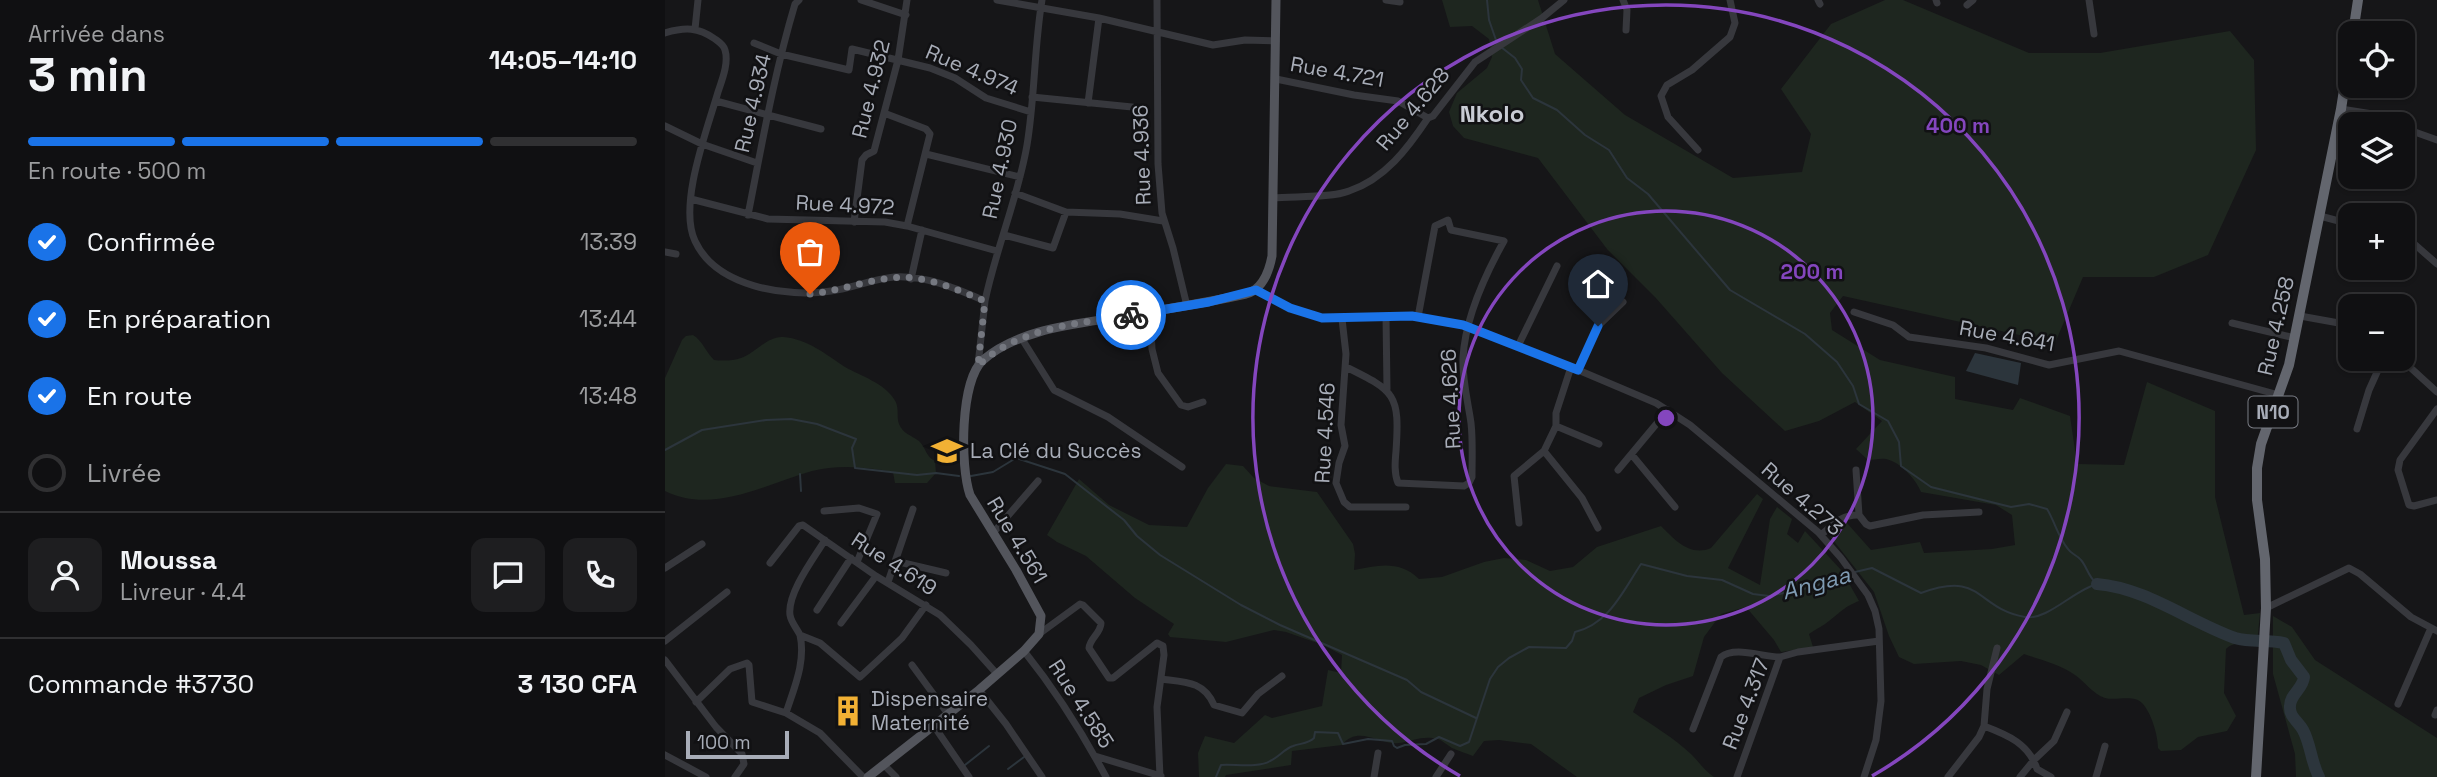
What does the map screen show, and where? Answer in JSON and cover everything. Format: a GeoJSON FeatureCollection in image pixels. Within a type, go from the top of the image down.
{"type":"FeatureCollection","features":[{"type":"Feature","properties":{"kind":"highway"},"geometry":{"type":"LineString","coordinates":[[2355,21],[2358,0]]}},
{"type":"Feature","properties":{"kind":"highway","name":"Rue 4.258"},"geometry":{"type":"LineString","coordinates":[[2256,777],[2266,608],[2265,559],[2257,500],[2257,468],[2295,338],[2343,98]]}},
{"type":"Feature","properties":{"kind":"main road"},"geometry":{"type":"LineString","coordinates":[[978,366],[991,354],[1022,339],[1087,322],[1187,306],[1256,290],[1265,278],[1272,256],[1276,0]]}},
{"type":"Feature","properties":{"kind":"main road","name":"Rue 4.561"},"geometry":{"type":"LineString","coordinates":[[978,366],[966,408],[964,463],[970,495],[1041,616],[1039,634]]}},
{"type":"Feature","properties":{"kind":"main road"},"geometry":{"type":"LineString","coordinates":[[866,777],[979,691],[1039,634]]}},
{"type":"Feature","properties":{"kind":"street"},"geometry":{"type":"LineString","coordinates":[[695,29],[698,0]]}},
{"type":"Feature","properties":{"kind":"street","name":"Rue 4.934"},"geometry":{"type":"LineString","coordinates":[[748,215],[781,54],[795,4],[799,0]]}},
{"type":"Feature","properties":{"kind":"street"},"geometry":{"type":"LineString","coordinates":[[861,0],[906,15]]}},
{"type":"Feature","properties":{"kind":"street","name":"Rue 4.932"},"geometry":{"type":"LineString","coordinates":[[854,222],[862,160],[874,151],[898,60],[907,0]]}},
{"type":"Feature","properties":{"kind":"street"},"geometry":{"type":"LineString","coordinates":[[997,0],[1042,4],[1213,45],[1245,40],[1276,41]]}},
{"type":"Feature","properties":{"kind":"street","name":"Rue 4.936"},"geometry":{"type":"LineString","coordinates":[[1157,0],[1158,164],[1163,221],[1173,248],[1187,306]]}},
{"type":"Feature","properties":{"kind":"street"},"geometry":{"type":"LineString","coordinates":[[1386,0],[1400,2]]}},
{"type":"Feature","properties":{"kind":"street","name":"Rue 4.628"},"geometry":{"type":"LineString","coordinates":[[1273,198],[1348,192],[1376,178],[1402,154],[1475,62],[1506,43],[1563,0]]}},
{"type":"Feature","properties":{"kind":"street"},"geometry":{"type":"LineString","coordinates":[[1623,0],[1627,10],[1626,30]]}},
{"type":"Feature","properties":{"kind":"street"},"geometry":{"type":"LineString","coordinates":[[1698,150],[1668,117],[1661,96],[1667,85],[1692,70],[1730,37],[1735,23],[1730,0]]}},
{"type":"Feature","properties":{"kind":"street"},"geometry":{"type":"LineString","coordinates":[[2089,0],[2094,34]]}},
{"type":"Feature","properties":{"kind":"street","name":"Rue 4.930"},"geometry":{"type":"LineString","coordinates":[[978,366],[985,301],[1020,177],[1031,112],[1042,4]]}},
{"type":"Feature","properties":{"kind":"street"},"geometry":{"type":"LineString","coordinates":[[1088,103],[1099,18]]}},
{"type":"Feature","properties":{"kind":"street"},"geometry":{"type":"LineString","coordinates":[[665,33],[685,28],[695,29],[723,45],[725,51],[724,73],[702,144],[689,222],[694,240],[714,266],[745,282],[788,292],[810,294],[833,291],[892,277],[948,286],[985,301]]}},
{"type":"Feature","properties":{"kind":"street","name":"Rue 4.974"},"geometry":{"type":"LineString","coordinates":[[754,43],[781,54],[849,70],[852,49],[898,60],[955,78],[986,98],[1031,112]]}},
{"type":"Feature","properties":{"kind":"street","name":"Rue 4.721"},"geometry":{"type":"LineString","coordinates":[[1276,79],[1398,102],[1428,118]]}},
{"type":"Feature","properties":{"kind":"street","name":"Rue 4.974"},"geometry":{"type":"LineString","coordinates":[[1032,97],[1132,107]]}},
{"type":"Feature","properties":{"kind":"street"},"geometry":{"type":"LineString","coordinates":[[716,101],[821,128]]}},
{"type":"Feature","properties":{"kind":"street"},"geometry":{"type":"LineString","coordinates":[[2341,109],[2360,112]]}},
{"type":"Feature","properties":{"kind":"street"},"geometry":{"type":"LineString","coordinates":[[884,113],[929,132],[907,226]]}},
{"type":"Feature","properties":{"kind":"street"},"geometry":{"type":"LineString","coordinates":[[665,126],[702,144],[757,163]]}},
{"type":"Feature","properties":{"kind":"street"},"geometry":{"type":"LineString","coordinates":[[2415,132],[2437,140]]}},
{"type":"Feature","properties":{"kind":"street"},"geometry":{"type":"LineString","coordinates":[[926,154],[1020,177]]}},
{"type":"Feature","properties":{"kind":"street"},"geometry":{"type":"LineString","coordinates":[[1015,193],[1066,212],[1120,214],[1163,221]]}},
{"type":"Feature","properties":{"kind":"street","name":"Rue 4.972"},"geometry":{"type":"LineString","coordinates":[[691,199],[768,219],[885,222],[997,251]]}},
{"type":"Feature","properties":{"kind":"street"},"geometry":{"type":"LineString","coordinates":[[1004,235],[1053,248],[1066,212]]}},
{"type":"Feature","properties":{"kind":"street"},"geometry":{"type":"LineString","coordinates":[[2320,216],[2338,221]]}},
{"type":"Feature","properties":{"kind":"street","name":"Rue 4.626"},"geometry":{"type":"LineString","coordinates":[[1387,389],[1397,421],[1395,472],[1398,483],[1464,486],[1469,483],[1472,477],[1471,426],[1463,361],[1468,327],[1486,276],[1504,241],[1451,230],[1448,220],[1435,226],[1418,317]]}},
{"type":"Feature","properties":{"kind":"street"},"geometry":{"type":"LineString","coordinates":[[911,279],[922,230]]}},
{"type":"Feature","properties":{"kind":"street"},"geometry":{"type":"LineString","coordinates":[[2415,245],[2437,264]]}},
{"type":"Feature","properties":{"kind":"street"},"geometry":{"type":"LineString","coordinates":[[665,251],[676,254]]}},
{"type":"Feature","properties":{"kind":"street"},"geometry":{"type":"LineString","coordinates":[[1518,346],[1557,266]]}},
{"type":"Feature","properties":{"kind":"street","name":"Rue 4.273"},"geometry":{"type":"LineString","coordinates":[[1256,290],[1309,315],[1330,319],[1418,317],[1468,327],[1656,403],[1691,425],[1821,535],[1868,595],[1875,611],[1879,641],[1880,712],[1864,777]]}},
{"type":"Feature","properties":{"kind":"street"},"geometry":{"type":"LineString","coordinates":[[1518,523],[1514,476],[1544,451],[1556,426],[1556,413],[1575,368],[1598,326],[1623,302]]}},
{"type":"Feature","properties":{"kind":"street"},"geometry":{"type":"LineString","coordinates":[[1150,312],[1152,349],[1158,373],[1181,405],[1188,407],[1203,402]]}},
{"type":"Feature","properties":{"kind":"street","name":"Rue 4.641"},"geometry":{"type":"LineString","coordinates":[[1854,313],[1892,325],[1909,337],[1986,348],[2049,365],[2119,351],[2279,395]]}},
{"type":"Feature","properties":{"kind":"street"},"geometry":{"type":"LineString","coordinates":[[1386,316],[1387,389]]}},
{"type":"Feature","properties":{"kind":"street"},"geometry":{"type":"LineString","coordinates":[[2299,316],[2338,323]]}},
{"type":"Feature","properties":{"kind":"street","name":"Rue 4.546"},"geometry":{"type":"LineString","coordinates":[[1342,319],[1346,343],[1341,418],[1345,450],[1339,463],[1336,483],[1347,505],[1406,507]]}},
{"type":"Feature","properties":{"kind":"street"},"geometry":{"type":"LineString","coordinates":[[2232,323],[2295,338]]}},
{"type":"Feature","properties":{"kind":"street"},"geometry":{"type":"LineString","coordinates":[[1022,339],[1054,390],[1108,417],[1182,467]]}},
{"type":"Feature","properties":{"kind":"street"},"geometry":{"type":"LineString","coordinates":[[1346,367],[1387,389]]}},
{"type":"Feature","properties":{"kind":"street"},"geometry":{"type":"LineString","coordinates":[[2357,429],[2378,371]]}},
{"type":"Feature","properties":{"kind":"street"},"geometry":{"type":"LineString","coordinates":[[2414,371],[2437,392]]}},
{"type":"Feature","properties":{"kind":"street"},"geometry":{"type":"LineString","coordinates":[[2437,409],[2400,460],[2398,470],[2409,505],[2437,500]]}},
{"type":"Feature","properties":{"kind":"street"},"geometry":{"type":"LineString","coordinates":[[1618,470],[1668,410]]}},
{"type":"Feature","properties":{"kind":"street"},"geometry":{"type":"LineString","coordinates":[[1556,426],[1599,444]]}},
{"type":"Feature","properties":{"kind":"street"},"geometry":{"type":"LineString","coordinates":[[1544,451],[1582,498],[1598,527]]}},
{"type":"Feature","properties":{"kind":"street"},"geometry":{"type":"LineString","coordinates":[[1632,455],[1675,507]]}},
{"type":"Feature","properties":{"kind":"street"},"geometry":{"type":"LineString","coordinates":[[1856,470],[1859,515],[1870,526],[1923,515],[1979,512]]}},
{"type":"Feature","properties":{"kind":"street"},"geometry":{"type":"LineString","coordinates":[[993,533],[1038,481]]}},
{"type":"Feature","properties":{"kind":"street"},"geometry":{"type":"LineString","coordinates":[[817,610],[854,560],[872,530],[877,514],[859,508],[824,511]]}},
{"type":"Feature","properties":{"kind":"street"},"geometry":{"type":"LineString","coordinates":[[888,582],[913,509]]}},
{"type":"Feature","properties":{"kind":"street"},"geometry":{"type":"LineString","coordinates":[[1821,535],[1843,517],[1859,515]]}},
{"type":"Feature","properties":{"kind":"street","name":"Rue 4.619"},"geometry":{"type":"LineString","coordinates":[[771,564],[801,524],[876,576],[940,614],[997,674]]}},
{"type":"Feature","properties":{"kind":"street"},"geometry":{"type":"LineString","coordinates":[[786,713],[803,652],[800,635],[790,614],[793,597],[825,540]]}},
{"type":"Feature","properties":{"kind":"street"},"geometry":{"type":"LineString","coordinates":[[665,568],[702,544]]}},
{"type":"Feature","properties":{"kind":"street"},"geometry":{"type":"LineString","coordinates":[[895,561],[946,573]]}},
{"type":"Feature","properties":{"kind":"street"},"geometry":{"type":"LineString","coordinates":[[2266,608],[2349,568],[2360,574],[2411,617],[2434,629],[2398,704]]}},
{"type":"Feature","properties":{"kind":"street"},"geometry":{"type":"LineString","coordinates":[[841,622],[876,576]]}},
{"type":"Feature","properties":{"kind":"street"},"geometry":{"type":"LineString","coordinates":[[665,642],[727,592]]}},
{"type":"Feature","properties":{"kind":"street"},"geometry":{"type":"LineString","coordinates":[[1039,634],[1080,604],[1083,605],[1101,623],[1089,648],[1109,678],[1113,678],[1157,643],[1164,649],[1157,707],[1161,776],[1095,756]]}},
{"type":"Feature","properties":{"kind":"street"},"geometry":{"type":"LineString","coordinates":[[800,635],[820,643],[860,677],[902,638],[926,605]]}},
{"type":"Feature","properties":{"kind":"street","name":"Rue 4.317"},"geometry":{"type":"LineString","coordinates":[[1737,777],[1780,657],[1810,650],[1879,641]]}},
{"type":"Feature","properties":{"kind":"street"},"geometry":{"type":"LineString","coordinates":[[1948,777],[1985,726],[1987,689],[1997,648]]}},
{"type":"Feature","properties":{"kind":"street","name":"Rue 4.585"},"geometry":{"type":"LineString","coordinates":[[1024,651],[1052,685],[1107,777]]}},
{"type":"Feature","properties":{"kind":"street"},"geometry":{"type":"LineString","coordinates":[[1693,729],[1714,669],[1725,654],[1735,652],[1780,657]]}},
{"type":"Feature","properties":{"kind":"street"},"geometry":{"type":"LineString","coordinates":[[665,660],[696,702],[741,754],[744,764],[735,777]]}},
{"type":"Feature","properties":{"kind":"street"},"geometry":{"type":"LineString","coordinates":[[696,702],[730,669],[747,663],[752,702],[786,713],[820,733],[866,777]]}},
{"type":"Feature","properties":{"kind":"street"},"geometry":{"type":"LineString","coordinates":[[912,665],[948,714]]}},
{"type":"Feature","properties":{"kind":"street"},"geometry":{"type":"LineString","coordinates":[[1161,679],[1197,686],[1208,691],[1214,705],[1242,713],[1258,694],[1282,676]]}},
{"type":"Feature","properties":{"kind":"street"},"geometry":{"type":"LineString","coordinates":[[979,691],[1006,724],[1042,777]]}},
{"type":"Feature","properties":{"kind":"street"},"geometry":{"type":"LineString","coordinates":[[2020,777],[2053,741],[2067,712]]}},
{"type":"Feature","properties":{"kind":"street"},"geometry":{"type":"LineString","coordinates":[[934,726],[969,777]]}},
{"type":"Feature","properties":{"kind":"street"},"geometry":{"type":"LineString","coordinates":[[1985,726],[2016,740],[2027,749],[2037,769],[2051,777]]}},
{"type":"Feature","properties":{"kind":"street"},"geometry":{"type":"LineString","coordinates":[[2096,777],[2105,746]]}},
{"type":"Feature","properties":{"kind":"street"},"geometry":{"type":"LineString","coordinates":[[1374,777],[1378,753]]}},
{"type":"Feature","properties":{"kind":"street"},"geometry":{"type":"LineString","coordinates":[[1436,777],[1451,754]]}},
{"type":"Feature","properties":{"kind":"street"},"geometry":{"type":"LineString","coordinates":[[665,755],[706,777]]}},
{"type":"Feature","properties":{"kind":"street"},"geometry":{"type":"LineString","coordinates":[[884,765],[896,777]]}},
{"type":"Feature","properties":{"kind":"shaded area"},"geometry":{"type":"Polygon","coordinates":[[[1442,0],[1538,0],[1555,54],[1625,115],[1733,178],[1802,172],[1811,134],[1781,89],[1831,24],[1885,0],[1903,0],[2029,53],[2100,53],[2230,31],[2254,60],[2256,150],[2208,255],[2154,277],[2083,277],[2055,343],[1843,296],[1830,313],[1832,330],[1880,360],[1955,377],[1955,399],[2013,410],[2020,398],[2070,416],[2077,464],[2124,465],[2147,382],[2215,411],[2215,497],[2244,615],[2260,613],[2257,644],[2236,644],[2226,649],[2224,693],[2236,716],[2227,731],[2198,737],[2181,750],[2161,751],[2151,718],[2139,700],[2105,698],[2075,675],[2050,663],[2024,654],[1999,675],[1981,665],[1961,661],[1914,664],[1899,657],[1874,592],[1829,535],[1847,523],[1871,550],[1920,542],[1924,553],[1992,549],[2015,545],[2012,515],[1996,505],[1921,492],[1902,467],[1886,459],[1868,460],[1856,449],[1882,421],[1855,402],[1819,421],[1785,431],[1722,373],[1655,297],[1607,249],[1538,158],[1464,138],[1453,126],[1449,112],[1457,93],[1487,68],[1492,57],[1489,39],[1472,26],[1450,27],[1442,0]]]}},
{"type":"Feature","properties":{"kind":"shaded area"},"geometry":{"type":"Polygon","coordinates":[[[693,335],[714,360],[741,358],[777,337],[792,338],[816,348],[890,393],[897,405],[901,427],[919,441],[935,461],[936,473],[927,483],[895,483],[893,472],[832,467],[720,499],[683,498],[665,491],[665,378],[682,340],[693,335]]]}},
{"type":"Feature","properties":{"kind":"shaded area"},"geometry":{"type":"Polygon","coordinates":[[[1975,353],[2021,363],[2018,385],[1966,371],[1975,353]]]}},
{"type":"Feature","properties":{"kind":"shaded area"},"geometry":{"type":"Polygon","coordinates":[[[1226,464],[1243,466],[1254,478],[1269,486],[1317,492],[1353,544],[1354,570],[1396,566],[1419,579],[1442,577],[1504,558],[1526,560],[1550,571],[1573,567],[1597,547],[1661,526],[1683,546],[1696,550],[1711,548],[1757,494],[1763,499],[1728,568],[1760,585],[1770,519],[1777,507],[1792,519],[1787,534],[1798,543],[1805,531],[1842,571],[1859,601],[1846,607],[1809,634],[1813,647],[1781,652],[1746,607],[1721,614],[1704,637],[1693,676],[1639,698],[1633,712],[1691,754],[1714,777],[1577,777],[1531,744],[1484,741],[1473,756],[1433,738],[1392,743],[1355,736],[1342,745],[1292,751],[1291,765],[1225,777],[1199,777],[1198,753],[1205,736],[1234,743],[1265,715],[1272,718],[1322,706],[1328,670],[1341,673],[1342,655],[1323,645],[1274,630],[1226,642],[1170,637],[1168,634],[1174,624],[1135,598],[1086,556],[1047,535],[1079,479],[1109,505],[1149,525],[1187,527],[1208,488],[1226,464]]]}},
{"type":"Feature","properties":{"kind":"shaded area"},"geometry":{"type":"Polygon","coordinates":[[[2273,616],[2292,627],[2315,660],[2437,738],[2437,777],[2296,777],[2295,754],[2273,674],[2273,616]]]}},
{"type":"Feature","properties":{"kind":"waterway"},"geometry":{"type":"LineString","coordinates":[[1487,0],[1489,20],[1497,43]]}},
{"type":"Feature","properties":{"kind":"waterway"},"geometry":{"type":"LineString","coordinates":[[1501,47],[1515,58],[1522,69],[1521,80],[1533,98],[1557,110],[1585,135],[1609,150],[1627,178],[1648,194],[1730,290],[1805,334],[1837,362],[1853,386],[1859,404],[1888,421],[1899,442],[1901,466],[1931,487],[2011,507],[2029,504],[2047,509],[2065,544],[2081,560],[2096,583]]}},
{"type":"Feature","properties":{"kind":"waterway"},"geometry":{"type":"LineString","coordinates":[[665,450],[702,430],[791,419],[817,424],[856,439],[852,448],[855,468],[917,475],[936,473],[959,476]]}},
{"type":"Feature","properties":{"kind":"waterway"},"geometry":{"type":"LineString","coordinates":[[971,476],[993,472],[1016,458],[1065,474],[1124,520],[1137,536],[1160,555],[1241,605],[1280,625],[1407,680],[1421,692],[1476,718]]}},
{"type":"Feature","properties":{"kind":"waterway"},"geometry":{"type":"LineString","coordinates":[[800,474],[801,491]]}},
{"type":"Feature","properties":{"kind":"waterway","name":"Angaa"},"geometry":{"type":"LineString","coordinates":[[1216,777],[1221,765],[1265,763],[1290,747],[1312,740],[1315,732],[1338,733],[1343,744],[1368,739],[1392,741],[1397,748],[1426,744],[1439,737],[1460,746],[1469,742],[1490,679],[1498,667],[1529,647],[1566,648],[1575,632],[1587,628],[1606,614],[1641,564],[1687,576],[1722,580],[1753,594],[1769,596],[1813,587],[1850,574]]}},
{"type":"Feature","properties":{"kind":"waterway","name":"Angaa"},"geometry":{"type":"LineString","coordinates":[[1855,572],[1872,568],[1921,593],[1941,587],[1968,588],[1996,606],[2025,617],[2051,610],[2097,584]]}},
{"type":"Feature","properties":{"kind":"waterway","name":"Angaa"},"geometry":{"type":"LineString","coordinates":[[2097,584],[2150,598],[2235,638],[2284,643],[2291,660],[2304,677],[2291,702],[2290,710],[2306,736],[2319,777]]}},
{"type":"Feature","properties":{"kind":"waterway"},"geometry":{"type":"LineString","coordinates":[[965,765],[989,746]]}},
{"type":"Feature","properties":{"kind":"waterway"},"geometry":{"type":"LineString","coordinates":[[1008,769],[1024,757]]}},
{"type":"Feature","properties":{"kind":"way so far"},"geometry":{"type":"LineString","coordinates":[[810,294],[892,277],[905,277],[948,286],[985,301],[978,366],[991,354],[1031,335],[1131,315]]}},
{"type":"Feature","properties":{"kind":"place","name":"La Clé du Succès"},"geometry":{"type":"Point","coordinates":[947,451]}},
{"type":"Feature","properties":{"kind":"place","name":"Dispensaire Maternité"},"geometry":{"type":"Point","coordinates":[848,711]}},
{"type":"Feature","properties":{"kind":"district","name":"Nkolo"},"geometry":{"type":"Point","coordinates":[1492,114]}},
{"type":"Feature","properties":{"kind":"route"},"geometry":{"type":"LineString","coordinates":[[1131,315],[1209,302],[1256,290],[1290,308],[1322,318],[1336,320],[1412,316],[1463,325],[1578,370],[1598,326]]}}]}
